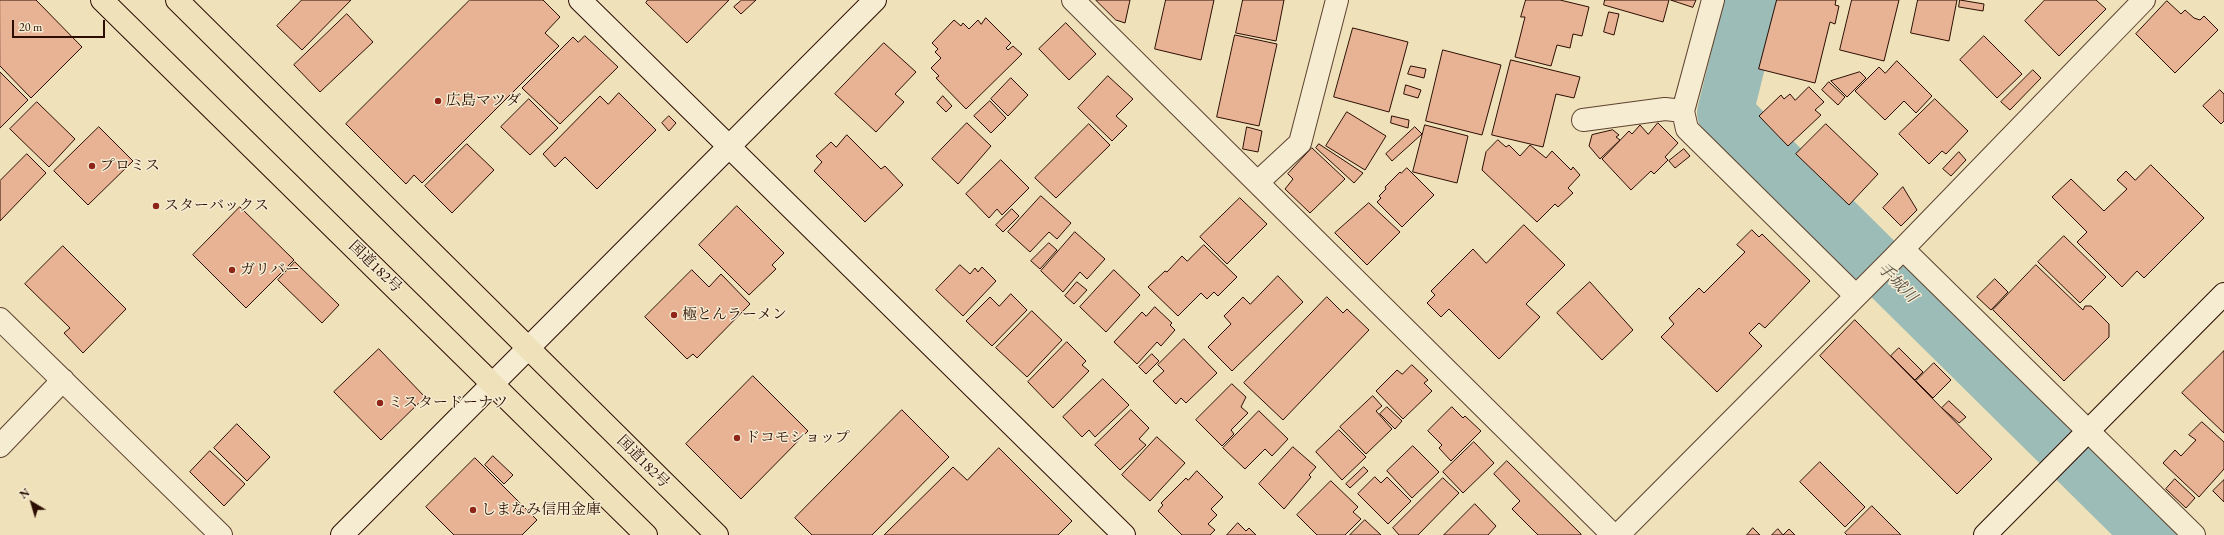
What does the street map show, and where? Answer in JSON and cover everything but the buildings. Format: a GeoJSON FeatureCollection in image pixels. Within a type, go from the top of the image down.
{"type":"FeatureCollection","features":[{"type":"Feature","properties":{"kind":"highway","name":"国道182号"},"geometry":{"type":"LineString","coordinates":[[102,0],[646,535]]}},
{"type":"Feature","properties":{"kind":"highway","name":"国道182号"},"geometry":{"type":"LineString","coordinates":[[177,0],[717,535]]}},
{"type":"Feature","properties":{"kind":"street"},"geometry":{"type":"LineString","coordinates":[[580,0],[1124,535]]}},
{"type":"Feature","properties":{"kind":"street"},"geometry":{"type":"LineString","coordinates":[[342,535],[875,0]]}},
{"type":"Feature","properties":{"kind":"street"},"geometry":{"type":"LineString","coordinates":[[1073,0],[1613,535]]}},
{"type":"Feature","properties":{"kind":"street"},"geometry":{"type":"LineString","coordinates":[[1258,182],[1300,143],[1337,0]]}},
{"type":"Feature","properties":{"kind":"street"},"geometry":{"type":"LineString","coordinates":[[1713,0],[1683,111],[1687,129],[1861,292]]}},
{"type":"Feature","properties":{"kind":"street"},"geometry":{"type":"LineString","coordinates":[[1618,535],[1861,292],[2144,0]]}},
{"type":"Feature","properties":{"kind":"street"},"geometry":{"type":"LineString","coordinates":[[1583,120],[1666,109],[1683,111]]}},
{"type":"Feature","properties":{"kind":"street"},"geometry":{"type":"LineString","coordinates":[[1898,254],[2085,434],[2194,535]]}},
{"type":"Feature","properties":{"kind":"street"},"geometry":{"type":"LineString","coordinates":[[1985,535],[2224,294]]}},
{"type":"Feature","properties":{"kind":"street"},"geometry":{"type":"LineString","coordinates":[[0,319],[221,535]]}},
{"type":"Feature","properties":{"kind":"street"},"geometry":{"type":"LineString","coordinates":[[0,446],[63,380]]}},
{"type":"Feature","properties":{"kind":"waterway","name":"手城川"},"geometry":{"type":"LineString","coordinates":[[1753,0],[1725,113],[2152,535]]}},
{"type":"Feature","properties":{"kind":"place","name":"広島マツダ"},"geometry":{"type":"Point","coordinates":[438,101]}},
{"type":"Feature","properties":{"kind":"place","name":"プロミス"},"geometry":{"type":"Point","coordinates":[92,166]}},
{"type":"Feature","properties":{"kind":"place","name":"スターバックス"},"geometry":{"type":"Point","coordinates":[156,206]}},
{"type":"Feature","properties":{"kind":"place","name":"ガリバー"},"geometry":{"type":"Point","coordinates":[232,270]}},
{"type":"Feature","properties":{"kind":"place","name":"極とんラーメン"},"geometry":{"type":"Point","coordinates":[674,315]}},
{"type":"Feature","properties":{"kind":"place","name":"ミスタードーナツ"},"geometry":{"type":"Point","coordinates":[380,403]}},
{"type":"Feature","properties":{"kind":"place","name":"ドコモショップ"},"geometry":{"type":"Point","coordinates":[737,438]}},
{"type":"Feature","properties":{"kind":"place","name":"しまなみ信用金庫"},"geometry":{"type":"Point","coordinates":[473,510]}}]}
